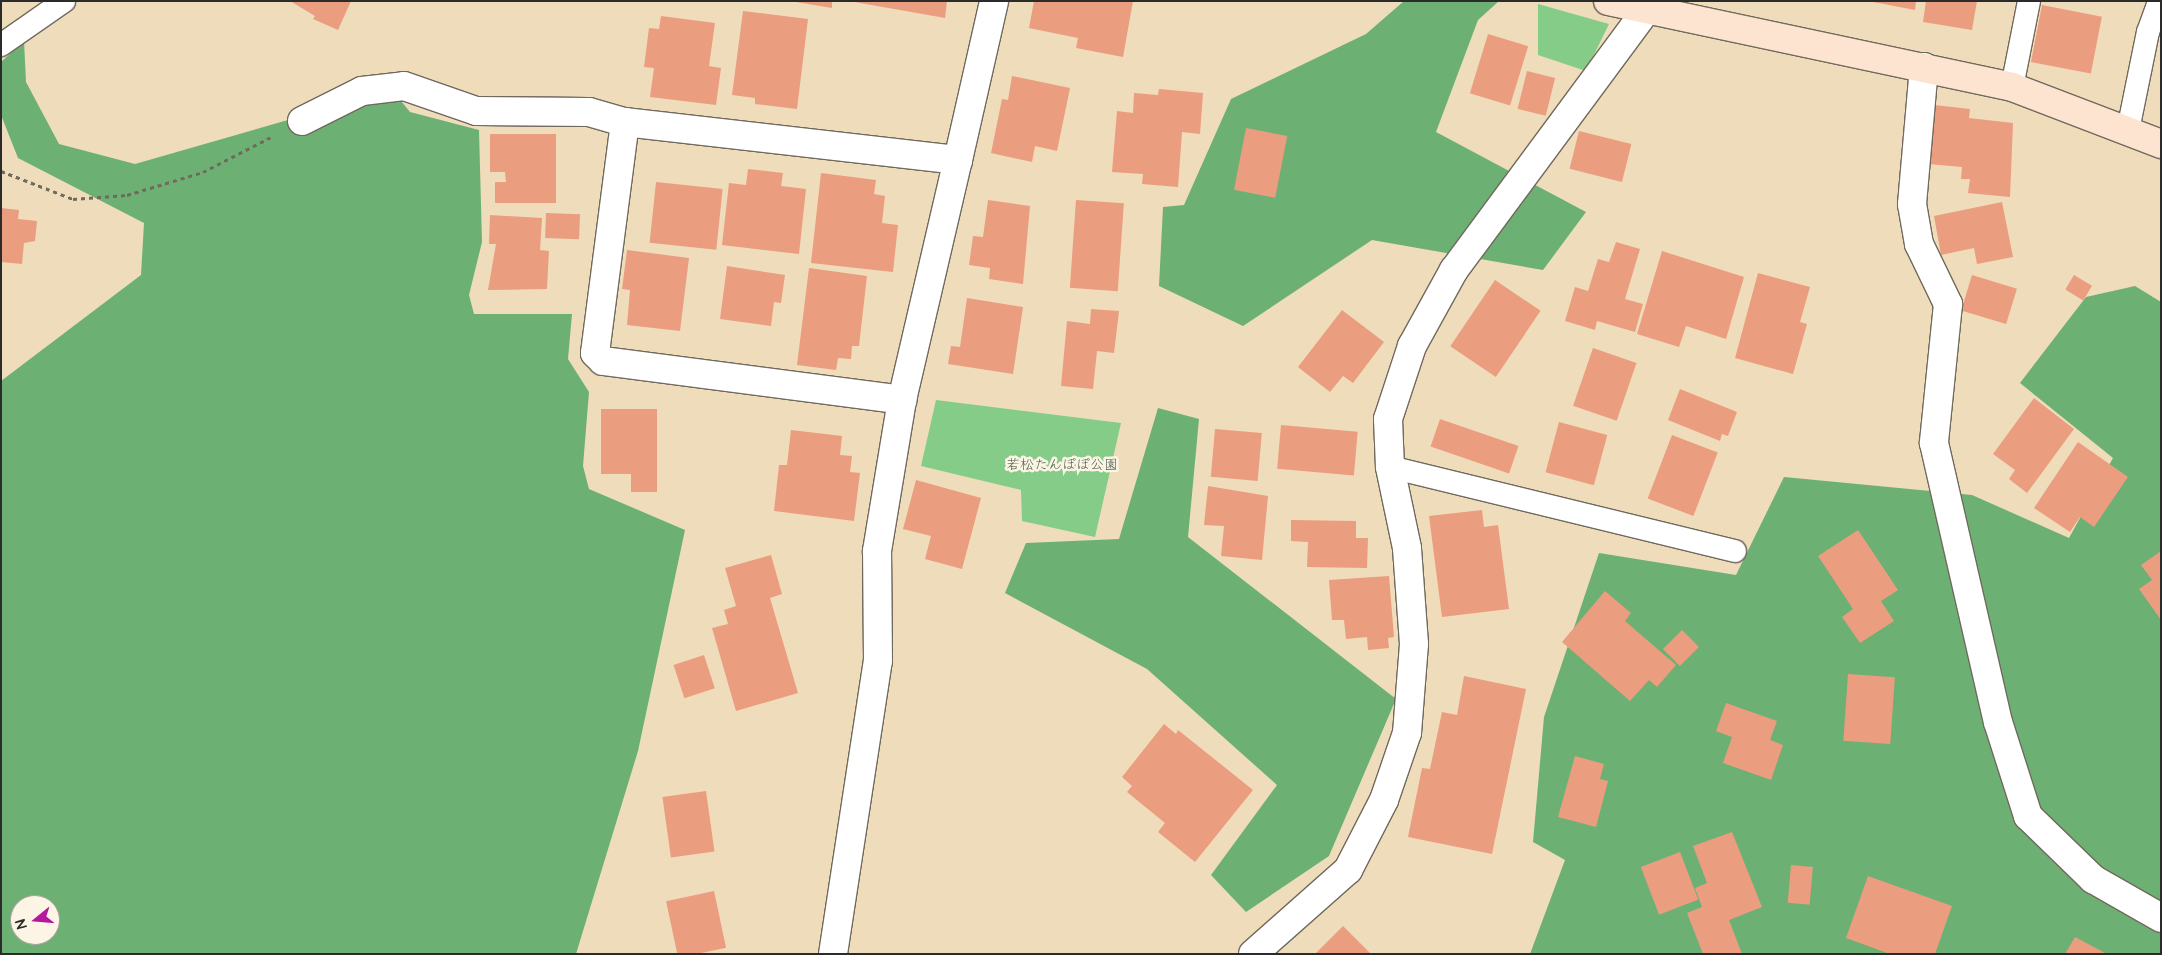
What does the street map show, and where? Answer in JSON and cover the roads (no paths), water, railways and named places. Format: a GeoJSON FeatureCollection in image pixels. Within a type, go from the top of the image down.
{"type":"FeatureCollection","features":[{"type":"Feature","properties":{"kind":"street"},"geometry":{"type":"LineString","coordinates":[[833,954],[878,661],[877,551],[902,400],[994,1]]}},
{"type":"Feature","properties":{"kind":"street"},"geometry":{"type":"LineString","coordinates":[[1608,1],[1652,6],[2012,86],[2161,144]]}},
{"type":"Feature","properties":{"kind":"street"},"geometry":{"type":"LineString","coordinates":[[1253,954],[1348,870],[1384,800],[1407,733],[1414,644],[1407,548],[1390,467],[1388,419],[1412,346],[1454,270],[1652,6]]}},
{"type":"Feature","properties":{"kind":"street"},"geometry":{"type":"LineString","coordinates":[[1924,67],[1912,204],[1919,244],[1948,304],[1934,444],[1998,722],[2028,816],[2093,879],[2161,918]]}},
{"type":"Feature","properties":{"kind":"street"},"geometry":{"type":"LineString","coordinates":[[302,121],[362,91],[404,86],[476,111],[589,112],[625,122],[958,160]]}},
{"type":"Feature","properties":{"kind":"street"},"geometry":{"type":"LineString","coordinates":[[625,122],[595,353],[603,361],[902,400]]}},
{"type":"Feature","properties":{"kind":"lane"},"geometry":{"type":"LineString","coordinates":[[1,45],[64,1]]}},
{"type":"Feature","properties":{"kind":"lane"},"geometry":{"type":"LineString","coordinates":[[2012,86],[2029,1]]}},
{"type":"Feature","properties":{"kind":"lane"},"geometry":{"type":"LineString","coordinates":[[2128,130],[2148,32],[2159,1]]}},
{"type":"Feature","properties":{"kind":"lane"},"geometry":{"type":"LineString","coordinates":[[1390,467],[1735,551]]}},
{"type":"Feature","properties":{"kind":"park label","name":"若松たんぽぽ公園"},"geometry":{"type":"Point","coordinates":[1062,465]}}]}
